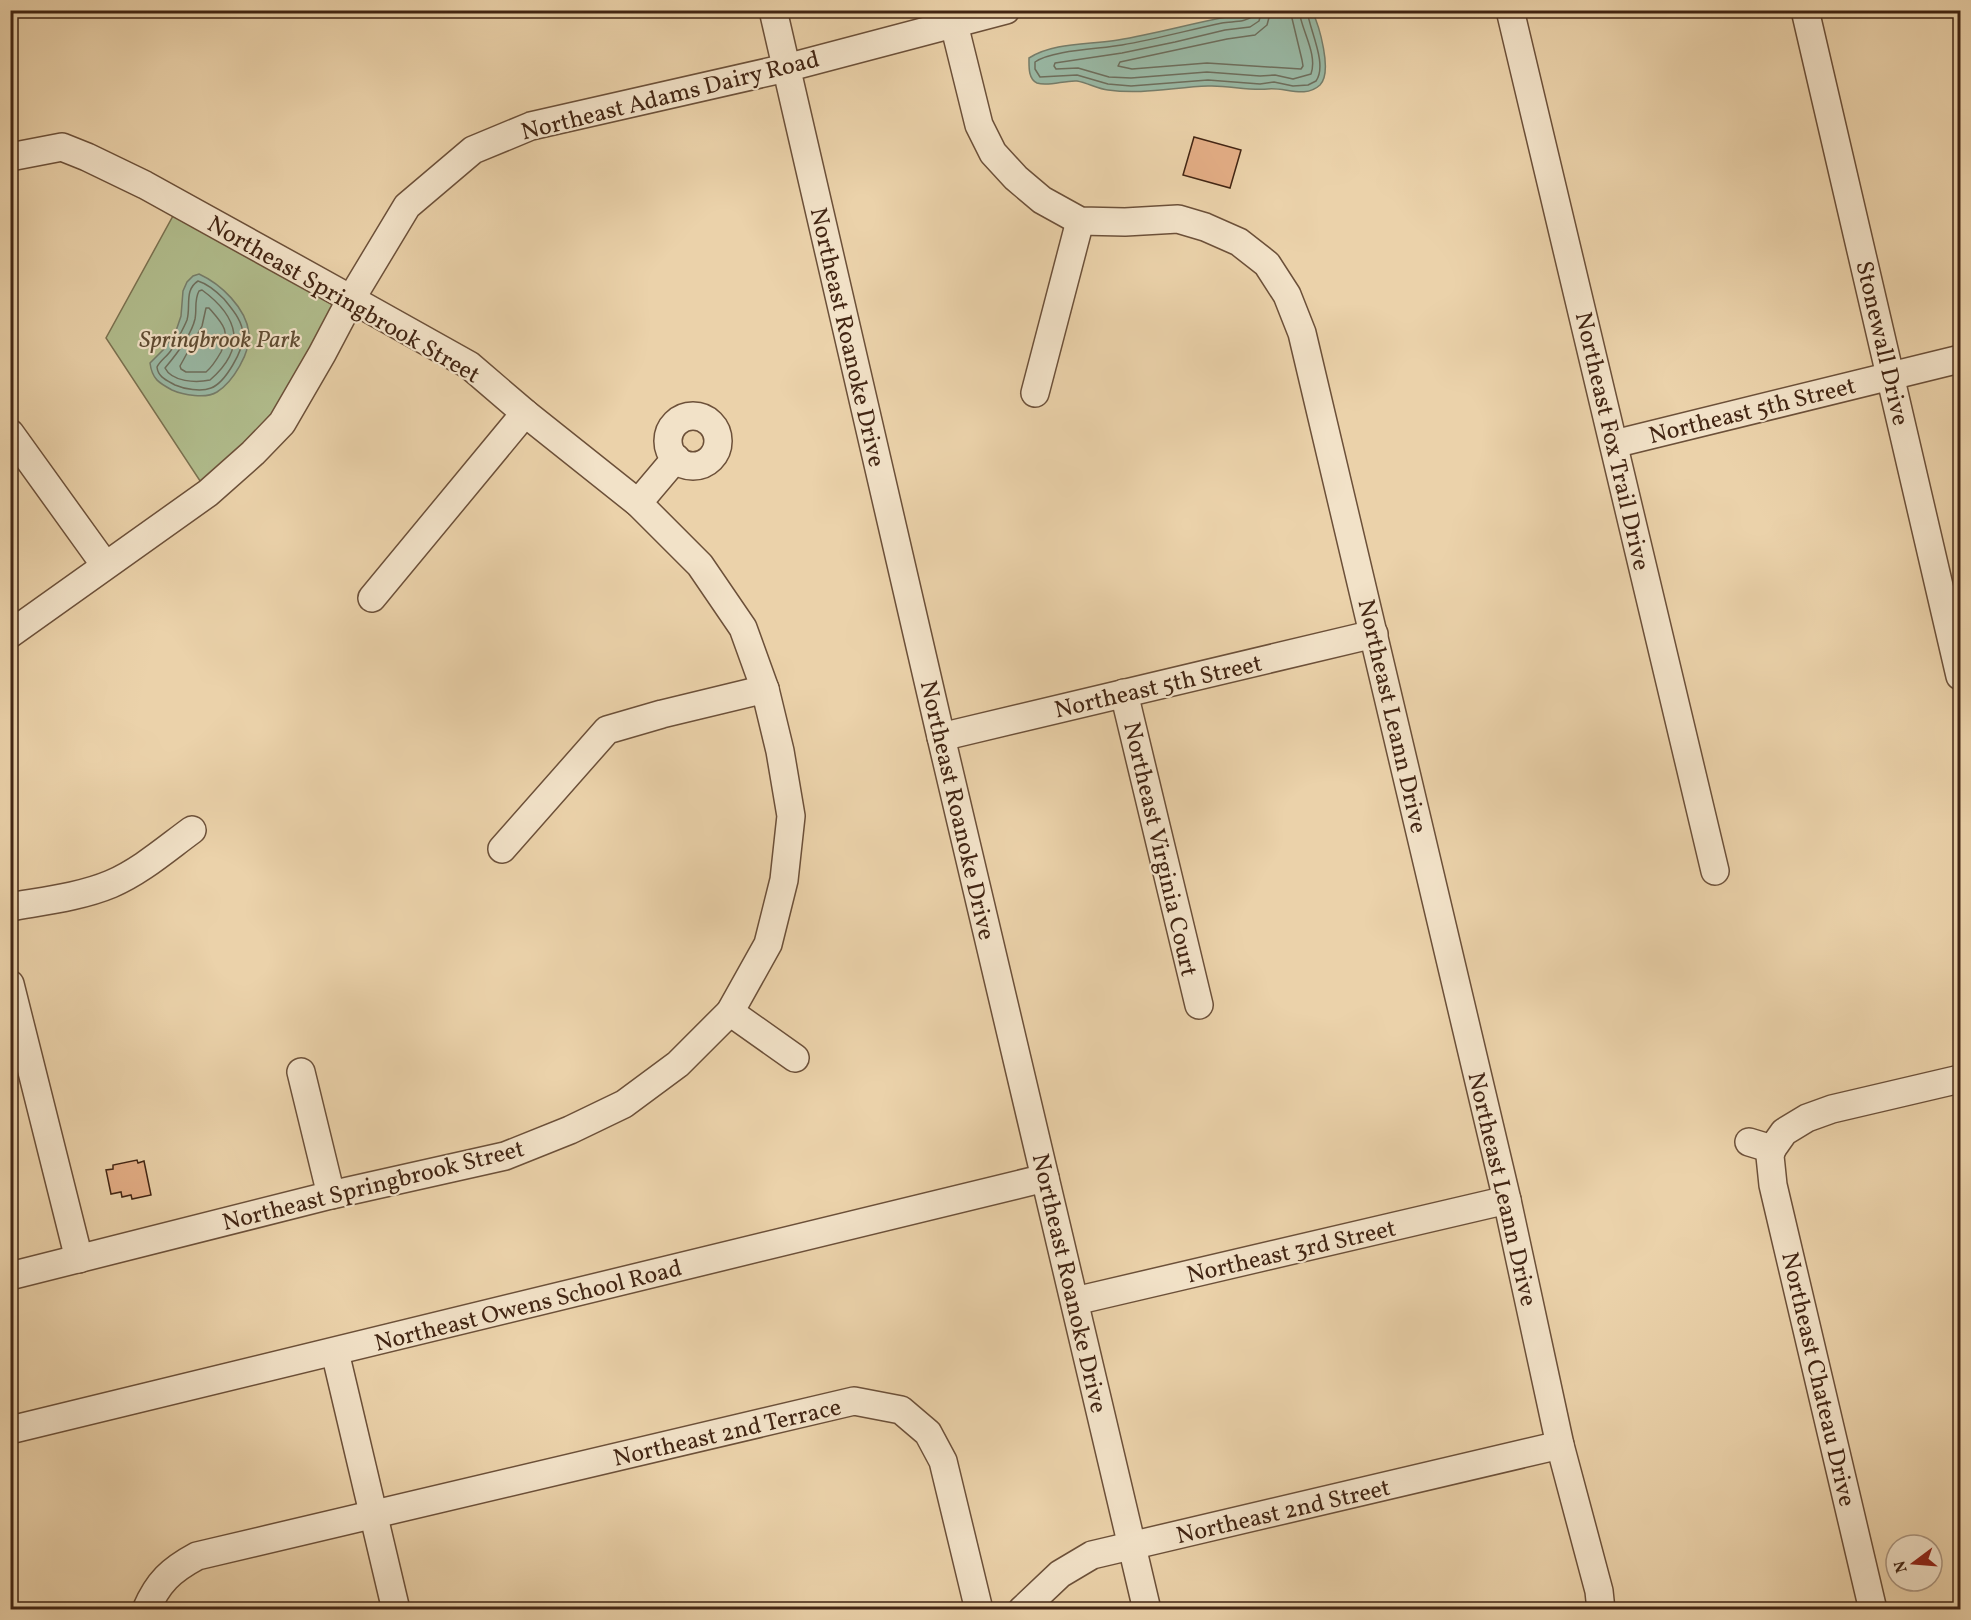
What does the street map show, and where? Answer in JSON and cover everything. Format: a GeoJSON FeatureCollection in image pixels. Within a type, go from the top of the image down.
{"type":"FeatureCollection","features":[{"type":"Feature","properties":{"kind":"street","name":"Northeast Roanoke Drive"},"geometry":{"type":"LineString","coordinates":[[773,10],[941,737],[1147,1610]]}},
{"type":"Feature","properties":{"kind":"street","name":"Northeast Adams Dairy Road"},"geometry":{"type":"LineString","coordinates":[[10,634],[208,493],[253,453],[282,423],[351,298],[407,206],[473,150],[531,126],[786,68],[1006,10]]}},
{"type":"Feature","properties":{"kind":"street","name":"Northeast Fox Trail Drive"},"geometry":{"type":"LineString","coordinates":[[1510,10],[1715,871]]}},
{"type":"Feature","properties":{"kind":"street","name":"Stonewall Drive"},"geometry":{"type":"LineString","coordinates":[[1805,10],[1960,676]]}},
{"type":"Feature","properties":{"kind":"street","name":"Northeast Leann Drive"},"geometry":{"type":"LineString","coordinates":[[954,24],[980,125],[993,153],[1016,178],[1042,200],[1080,221],[1125,222],[1178,219],[1205,227],[1239,242],[1267,264],[1287,295],[1302,333],[1374,634],[1507,1200],[1560,1445],[1599,1591],[1601,1610]]}},
{"type":"Feature","properties":{"kind":"street","name":"Northeast Springbrook Street"},"geometry":{"type":"LineString","coordinates":[[10,157],[62,147],[87,157],[145,185],[351,298],[469,365],[638,503],[700,565],[743,628],[765,688],[780,751],[791,816],[784,880],[768,944],[730,1012],[678,1064],[624,1104],[570,1130],[505,1156],[332,1195],[10,1276]]}},
{"type":"Feature","properties":{"kind":"street"},"geometry":{"type":"LineString","coordinates":[[1035,393],[1080,221]]}},
{"type":"Feature","properties":{"kind":"street","name":"Northeast 5th Street"},"geometry":{"type":"LineString","coordinates":[[1614,444],[1960,359]]}},
{"type":"Feature","properties":{"kind":"street"},"geometry":{"type":"LineString","coordinates":[[372,598],[525,413]]}},
{"type":"Feature","properties":{"kind":"street"},"geometry":{"type":"LineString","coordinates":[[10,434],[105,565]]}},
{"type":"Feature","properties":{"kind":"street"},"geometry":{"type":"LineString","coordinates":[[638,503],[676,458]]}},
{"type":"Feature","properties":{"kind":"street","name":"Northeast 5th Street"},"geometry":{"type":"LineString","coordinates":[[941,737],[1374,634]]}},
{"type":"Feature","properties":{"kind":"street"},"geometry":{"type":"LineString","coordinates":[[502,849],[607,730],[765,688]]}},
{"type":"Feature","properties":{"kind":"street","name":"Northeast Virginia Court"},"geometry":{"type":"LineString","coordinates":[[1124,693],[1199,1005]]}},
{"type":"Feature","properties":{"kind":"street"},"geometry":{"type":"LineString","coordinates":[[10,907],[74,895],[109,885],[133,873],[192,830]]}},
{"type":"Feature","properties":{"kind":"street"},"geometry":{"type":"LineString","coordinates":[[10,984],[79,1259]]}},
{"type":"Feature","properties":{"kind":"street"},"geometry":{"type":"LineString","coordinates":[[730,1012],[795,1058]]}},
{"type":"Feature","properties":{"kind":"street"},"geometry":{"type":"LineString","coordinates":[[301,1072],[332,1195]]}},
{"type":"Feature","properties":{"kind":"street","name":"Northeast Chateau Drive"},"geometry":{"type":"LineString","coordinates":[[1873,1610],[1773,1185],[1770,1156],[1760,1145],[1807,1118],[1832,1109],[1960,1080]]}},
{"type":"Feature","properties":{"kind":"street","name":"Northeast Owens School Road"},"geometry":{"type":"LineString","coordinates":[[10,1430],[1045,1178]]}},
{"type":"Feature","properties":{"kind":"street","name":"Northeast 3rd Street"},"geometry":{"type":"LineString","coordinates":[[1075,1301],[1507,1200]]}},
{"type":"Feature","properties":{"kind":"street"},"geometry":{"type":"LineString","coordinates":[[335,1352],[396,1610]]}},
{"type":"Feature","properties":{"kind":"street","name":"Northeast 2nd Terrace"},"geometry":{"type":"LineString","coordinates":[[146,1610],[164,1578],[180,1565],[197,1556],[854,1401],[901,1410],[928,1433],[943,1461],[979,1610]]}},
{"type":"Feature","properties":{"kind":"street","name":"Northeast 2nd Street"},"geometry":{"type":"LineString","coordinates":[[1022,1610],[1060,1574],[1092,1555],[1560,1445]]}},
{"type":"Feature","properties":{"kind":"green space","name":"Springbrook Park"},"geometry":{"type":"Polygon","coordinates":[[[179,205],[351,299],[322,354],[208,493],[106,338],[179,205]]]}},
{"type":"Feature","properties":{"kind":"water"},"geometry":{"type":"Polygon","coordinates":[[[1262,11],[1312,11],[1324,48],[1325,70],[1324,79],[1320,85],[1308,91],[1216,86],[1121,91],[1104,89],[1077,81],[1041,84],[1032,79],[1030,72],[1029,58],[1050,49],[1118,40],[1262,11]]]}},
{"type":"Feature","properties":{"kind":"water"},"geometry":{"type":"Polygon","coordinates":[[[199,274],[224,290],[238,306],[249,333],[247,349],[235,374],[217,392],[201,396],[182,393],[163,385],[154,377],[150,363],[164,349],[177,328],[181,316],[183,291],[187,282],[199,274]]]}},
{"type":"Feature","properties":{"kind":"building"},"geometry":{"type":"Polygon","coordinates":[[[1194,137],[1241,150],[1230,188],[1183,175],[1194,137]]]}},
{"type":"Feature","properties":{"kind":"building"},"geometry":{"type":"Polygon","coordinates":[[[137,1160],[138,1163],[144,1161],[151,1195],[132,1199],[131,1195],[122,1197],[121,1192],[111,1194],[106,1170],[113,1169],[113,1165],[137,1160]]]}}]}
